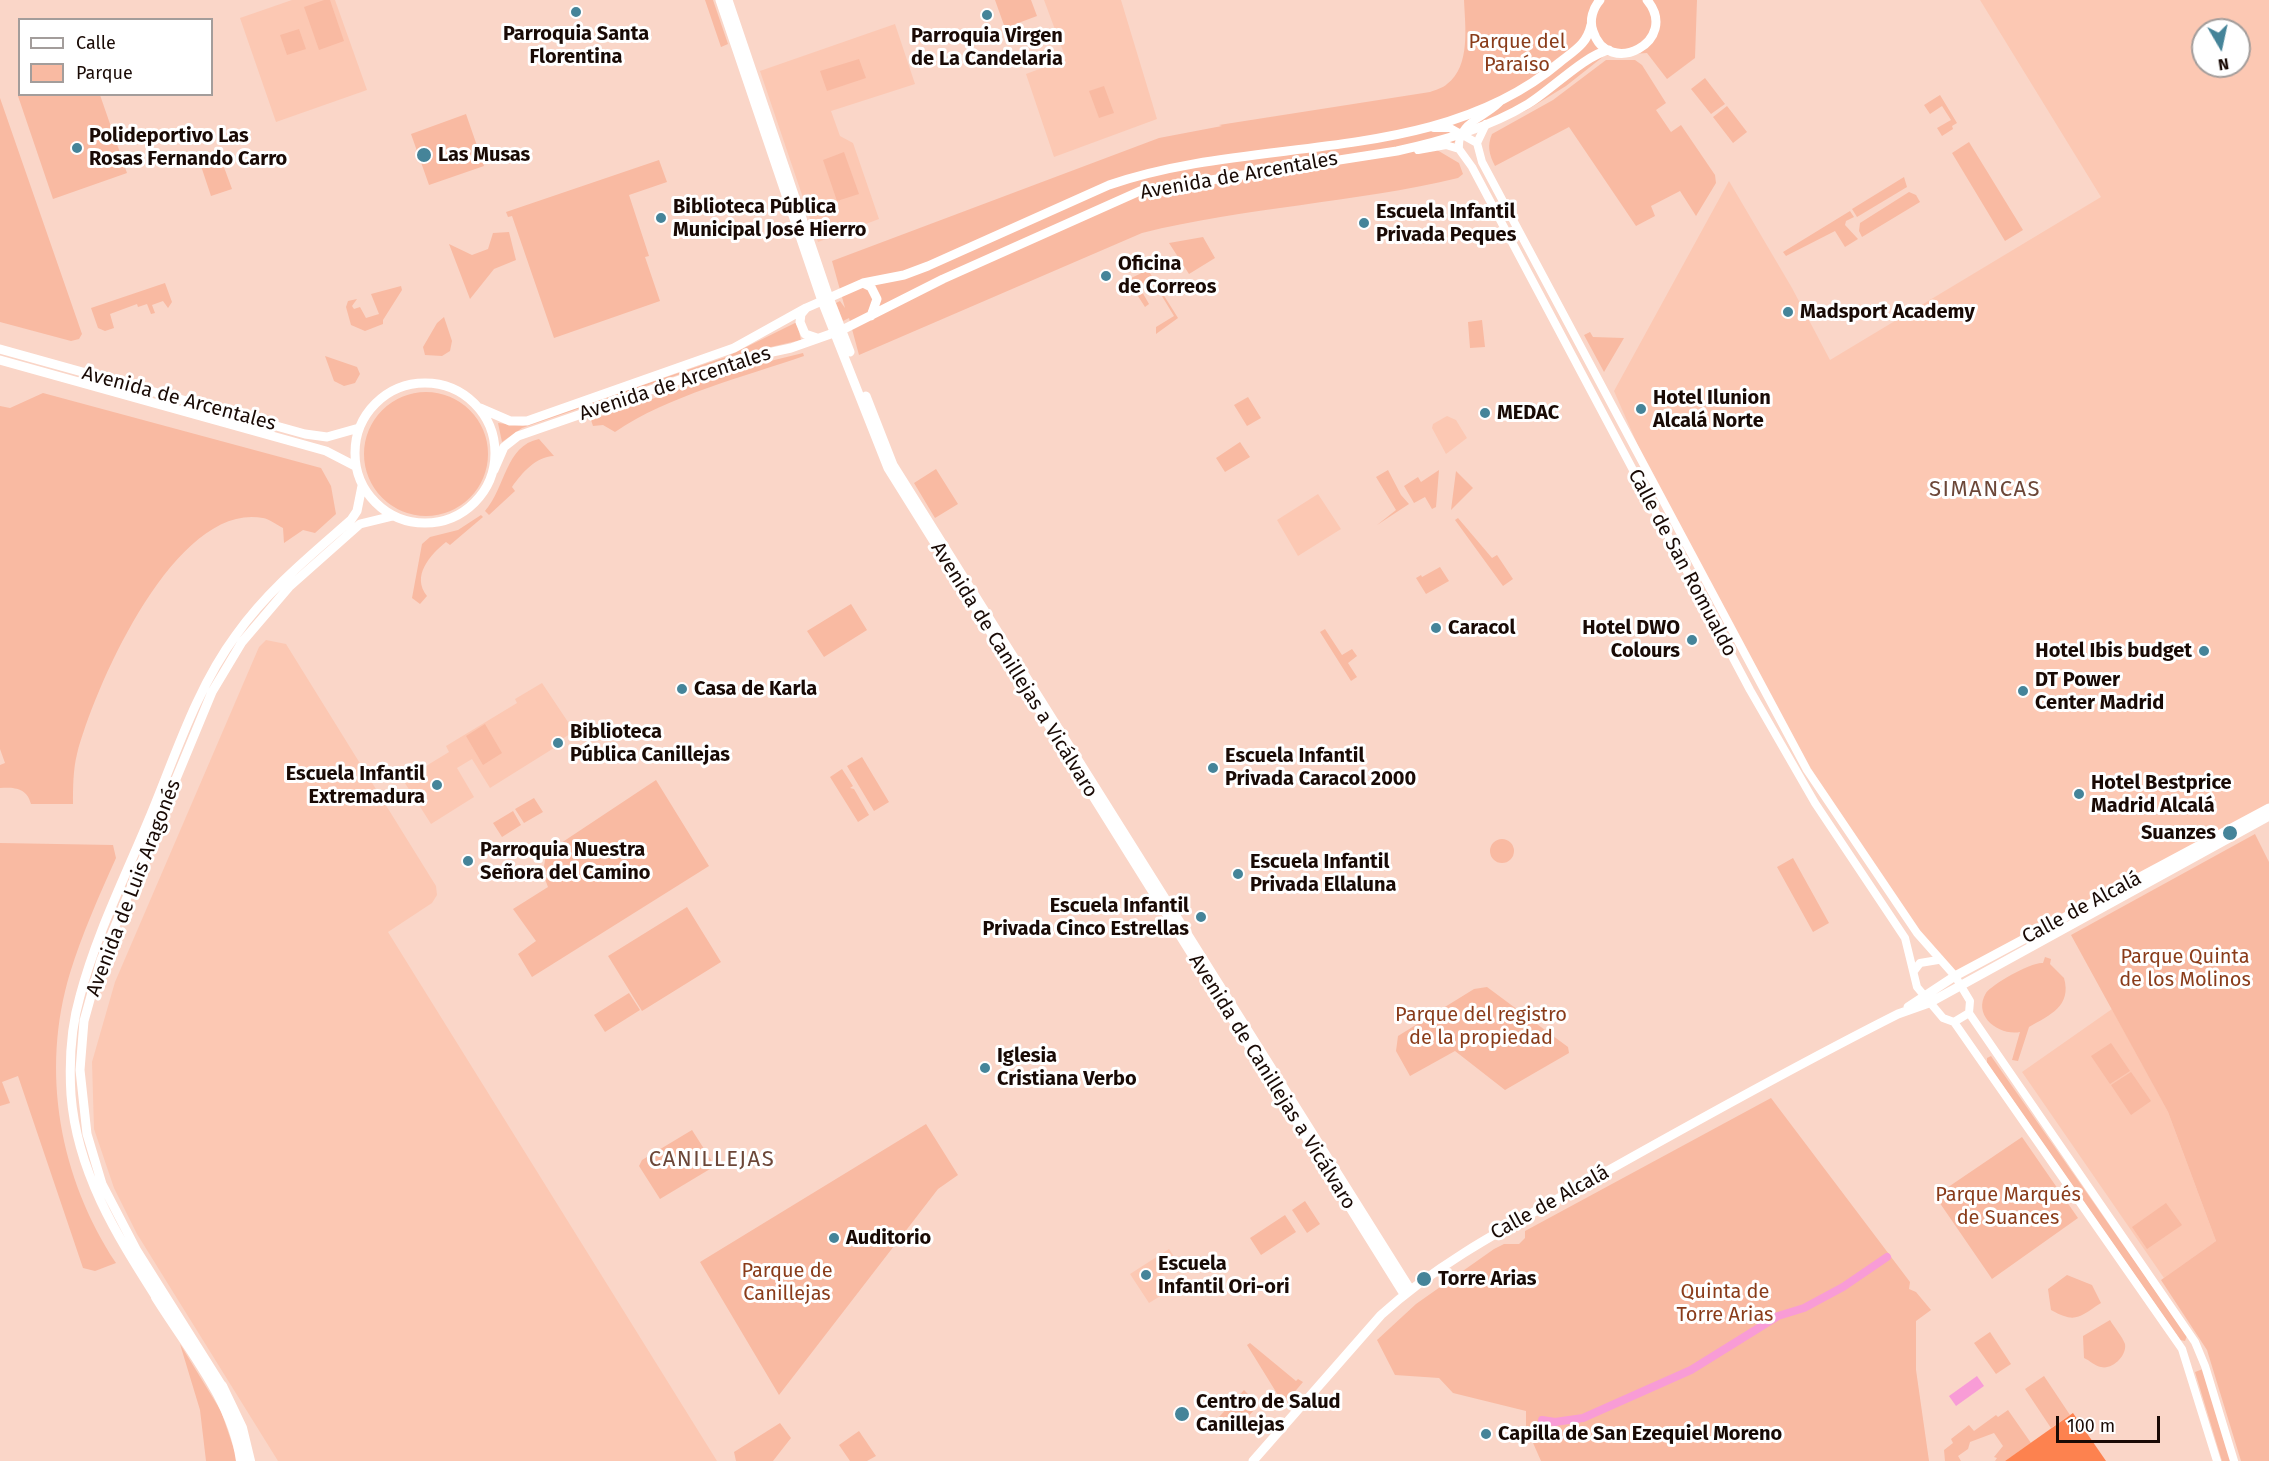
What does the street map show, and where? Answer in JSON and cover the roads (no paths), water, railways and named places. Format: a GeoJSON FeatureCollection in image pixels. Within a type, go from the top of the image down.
{"type":"FeatureCollection","features":[{"type":"Feature","properties":{"kind":"highway"},"geometry":{"type":"LineString","coordinates":[[156,1297],[223,1406],[234,1431],[241,1461]]}},
{"type":"Feature","properties":{"kind":"highway"},"geometry":{"type":"LineString","coordinates":[[222,1386],[242,1428],[250,1461]]}},
{"type":"Feature","properties":{"kind":"main road","name":"Avenida de Canillejas a Vicálvaro"},"geometry":{"type":"LineString","coordinates":[[720,0],[826,299],[893,465],[1407,1292]]}},
{"type":"Feature","properties":{"kind":"main road","name":"Avenida de Canillejas a Vicálvaro"},"geometry":{"type":"LineString","coordinates":[[728,0],[826,299]]}},
{"type":"Feature","properties":{"kind":"main road","name":"Avenida de Arcentales"},"geometry":{"type":"LineString","coordinates":[[480,408],[510,421],[527,421],[734,348],[806,308],[863,283],[904,275],[928,266],[1109,185],[1138,175],[1185,165],[1430,128],[1499,103],[1539,79],[1588,39],[1593,12],[1600,0]]}},
{"type":"Feature","properties":{"kind":"main road"},"geometry":{"type":"LineString","coordinates":[[1592,25],[1595,37],[1608,50],[1621,53],[1634,52],[1651,38],[1655,18],[1647,0]]}},
{"type":"Feature","properties":{"kind":"main road","name":"Avenida de Arcentales"},"geometry":{"type":"LineString","coordinates":[[494,470],[504,447],[518,436],[740,359],[791,348],[839,331],[943,279],[1140,191],[1433,143],[1486,124],[1527,105],[1595,55],[1608,50]]}},
{"type":"Feature","properties":{"kind":"main road"},"geometry":{"type":"LineString","coordinates":[[1387,152],[1400,154],[1446,145],[1459,149],[1462,133],[1471,122],[1489,113],[1499,103]]}},
{"type":"Feature","properties":{"kind":"main road"},"geometry":{"type":"LineString","coordinates":[[1430,128],[1450,128],[1477,143],[1486,124]]}},
{"type":"Feature","properties":{"kind":"main road","name":"Calle de San Romualdo"},"geometry":{"type":"LineString","coordinates":[[1477,143],[1482,162],[1807,770],[1938,960],[1949,967],[1958,980]]}},
{"type":"Feature","properties":{"kind":"main road","name":"Calle de San Romualdo"},"geometry":{"type":"LineString","coordinates":[[1459,149],[1472,167],[1589,384],[1750,690],[1815,804],[1905,938],[1914,971],[1914,981],[1926,999]]}},
{"type":"Feature","properties":{"kind":"main road"},"geometry":{"type":"LineString","coordinates":[[863,283],[871,287],[877,299],[871,316]]}},
{"type":"Feature","properties":{"kind":"main road"},"geometry":{"type":"LineString","coordinates":[[806,308],[800,322],[805,334],[817,338]]}},
{"type":"Feature","properties":{"kind":"main road","name":"Avenida de Arcentales"},"geometry":{"type":"LineString","coordinates":[[0,349],[313,436],[327,437],[359,428]]}},
{"type":"Feature","properties":{"kind":"main road","name":"Avenida de Arcentales"},"geometry":{"type":"LineString","coordinates":[[0,360],[326,451],[356,466]]}},
{"type":"Feature","properties":{"kind":"main road"},"geometry":{"type":"LineString","coordinates":[[413,384],[437,384],[467,396],[480,408],[494,437],[494,470],[479,499],[455,517],[421,524],[393,516],[372,500],[362,486],[356,466],[355,447],[359,428],[379,400],[392,391],[413,384]]}},
{"type":"Feature","properties":{"kind":"main road","name":"Avenida de Luis Aragonés"},"geometry":{"type":"LineString","coordinates":[[156,1297],[107,1218],[83,1157],[71,1094],[72,1045],[80,997],[92,957],[216,665],[262,603],[351,519],[357,511],[362,486]]}},
{"type":"Feature","properties":{"kind":"main road","name":"Avenida de Luis Aragonés"},"geometry":{"type":"LineString","coordinates":[[222,1386],[143,1261],[102,1184],[87,1134],[81,1094],[84,1022],[101,960],[212,692],[224,669],[269,608],[351,530],[368,520],[393,516]]}},
{"type":"Feature","properties":{"kind":"main road","name":"Calle de Alcalá"},"geometry":{"type":"LineString","coordinates":[[1253,1461],[1347,1352],[1407,1292],[1467,1250],[1899,1014],[2269,808]]}},
{"type":"Feature","properties":{"kind":"main road","name":"Calle de Alcalá"},"geometry":{"type":"LineString","coordinates":[[1958,980],[2269,816]]}},
{"type":"Feature","properties":{"kind":"main road"},"geometry":{"type":"LineString","coordinates":[[1914,971],[1920,963],[1938,960]]}},
{"type":"Feature","properties":{"kind":"main road"},"geometry":{"type":"LineString","coordinates":[[1958,980],[1970,1001],[1969,1013],[1993,1050],[2195,1342],[2200,1351],[2234,1461]]}},
{"type":"Feature","properties":{"kind":"main road"},"geometry":{"type":"LineString","coordinates":[[1926,999],[1943,1018],[1954,1022],[1981,1058],[2182,1349],[2187,1358],[2217,1461]]}},
{"type":"Feature","properties":{"kind":"main road"},"geometry":{"type":"LineString","coordinates":[[1954,1022],[1969,1013]]}},
{"type":"Feature","properties":{"kind":"main road"},"geometry":{"type":"LineString","coordinates":[[1981,1058],[1983,1054],[1993,1050]]}},
{"type":"Feature","properties":{"kind":"main road"},"geometry":{"type":"LineString","coordinates":[[2182,1349],[2187,1343],[2195,1342]]}},
{"type":"Feature","properties":{"kind":"main road"},"geometry":{"type":"LineString","coordinates":[[2187,1358],[2195,1358],[2200,1351]]}},
{"type":"Feature","properties":{"kind":"waterway"},"geometry":{"type":"LineString","coordinates":[[1542,1420],[1555,1422],[1583,1418],[1691,1370],[1778,1316],[1804,1308],[1843,1287],[1887,1257]]}},
{"type":"Feature","properties":{"kind":"place","name":"Parroquia Santa Florentina"},"geometry":{"type":"Point","coordinates":[576,12]}},
{"type":"Feature","properties":{"kind":"place","name":"Parroquia Virgen de La Candelaria"},"geometry":{"type":"Point","coordinates":[987,15]}},
{"type":"Feature","properties":{"kind":"place","name":"Polideportivo Las Rosas Fernando Carro"},"geometry":{"type":"Point","coordinates":[77,148]}},
{"type":"Feature","properties":{"kind":"place","name":"Las Musas"},"geometry":{"type":"Point","coordinates":[424,155]}},
{"type":"Feature","properties":{"kind":"place","name":"Biblioteca Pública Municipal José Hierro"},"geometry":{"type":"Point","coordinates":[661,218]}},
{"type":"Feature","properties":{"kind":"place","name":"Escuela Infantil Privada Peques"},"geometry":{"type":"Point","coordinates":[1364,223]}},
{"type":"Feature","properties":{"kind":"place","name":"Oficina de Correos"},"geometry":{"type":"Point","coordinates":[1106,276]}},
{"type":"Feature","properties":{"kind":"place","name":"Madsport Academy"},"geometry":{"type":"Point","coordinates":[1788,312]}},
{"type":"Feature","properties":{"kind":"place","name":"Hotel Ilunion Alcalá Norte"},"geometry":{"type":"Point","coordinates":[1641,409]}},
{"type":"Feature","properties":{"kind":"place","name":"MEDAC"},"geometry":{"type":"Point","coordinates":[1485,413]}},
{"type":"Feature","properties":{"kind":"place","name":"Caracol"},"geometry":{"type":"Point","coordinates":[1436,628]}},
{"type":"Feature","properties":{"kind":"place","name":"Hotel DWO Colours"},"geometry":{"type":"Point","coordinates":[1692,640]}},
{"type":"Feature","properties":{"kind":"place","name":"Hotel Ibis budget"},"geometry":{"type":"Point","coordinates":[2204,651]}},
{"type":"Feature","properties":{"kind":"place","name":"Casa de Karla"},"geometry":{"type":"Point","coordinates":[682,689]}},
{"type":"Feature","properties":{"kind":"place","name":"DT Power Center Madrid"},"geometry":{"type":"Point","coordinates":[2023,691]}},
{"type":"Feature","properties":{"kind":"place","name":"Biblioteca Pública Canillejas"},"geometry":{"type":"Point","coordinates":[558,743]}},
{"type":"Feature","properties":{"kind":"place","name":"Escuela Infantil Privada Caracol 2000"},"geometry":{"type":"Point","coordinates":[1213,768]}},
{"type":"Feature","properties":{"kind":"place","name":"Escuela Infantil Extremadura"},"geometry":{"type":"Point","coordinates":[437,785]}},
{"type":"Feature","properties":{"kind":"place","name":"Hotel Bestprice Madrid Alcalá"},"geometry":{"type":"Point","coordinates":[2079,794]}},
{"type":"Feature","properties":{"kind":"place","name":"Suanzes"},"geometry":{"type":"Point","coordinates":[2230,833]}},
{"type":"Feature","properties":{"kind":"place","name":"Parroquia Nuestra Señora del Camino"},"geometry":{"type":"Point","coordinates":[468,861]}},
{"type":"Feature","properties":{"kind":"place","name":"Escuela Infantil Privada Ellaluna"},"geometry":{"type":"Point","coordinates":[1238,874]}},
{"type":"Feature","properties":{"kind":"place","name":"Escuela Infantil Privada Cinco Estrellas"},"geometry":{"type":"Point","coordinates":[1201,917]}},
{"type":"Feature","properties":{"kind":"place","name":"Iglesia Cristiana Verbo"},"geometry":{"type":"Point","coordinates":[985,1068]}},
{"type":"Feature","properties":{"kind":"place","name":"Auditorio"},"geometry":{"type":"Point","coordinates":[834,1238]}},
{"type":"Feature","properties":{"kind":"place","name":"Escuela Infantil Ori-ori"},"geometry":{"type":"Point","coordinates":[1146,1275]}},
{"type":"Feature","properties":{"kind":"place","name":"Torre Arias"},"geometry":{"type":"Point","coordinates":[1424,1279]}},
{"type":"Feature","properties":{"kind":"place","name":"Centro de Salud Canillejas"},"geometry":{"type":"Point","coordinates":[1182,1414]}},
{"type":"Feature","properties":{"kind":"place","name":"Capilla de San Ezequiel Moreno"},"geometry":{"type":"Point","coordinates":[1486,1434]}},
{"type":"Feature","properties":{"kind":"district","name":"SIMANCAS"},"geometry":{"type":"Point","coordinates":[1985,490]}},
{"type":"Feature","properties":{"kind":"district","name":"CANILLEJAS"},"geometry":{"type":"Point","coordinates":[712,1160]}},
{"type":"Feature","properties":{"kind":"park label","name":"Parque del Paraíso"},"geometry":{"type":"Point","coordinates":[1517,54]}},
{"type":"Feature","properties":{"kind":"park label","name":"Parque Quinta de los Molinos"},"geometry":{"type":"Point","coordinates":[2185,968]}},
{"type":"Feature","properties":{"kind":"park label","name":"Parque del registro de la propiedad"},"geometry":{"type":"Point","coordinates":[1481,1026]}},
{"type":"Feature","properties":{"kind":"park label","name":"Parque Marqués de Suances"},"geometry":{"type":"Point","coordinates":[2008,1206]}},
{"type":"Feature","properties":{"kind":"park label","name":"Parque de Canillejas"},"geometry":{"type":"Point","coordinates":[787,1282]}},
{"type":"Feature","properties":{"kind":"park label","name":"Quinta de Torre Arias"},"geometry":{"type":"Point","coordinates":[1725,1304]}}]}
